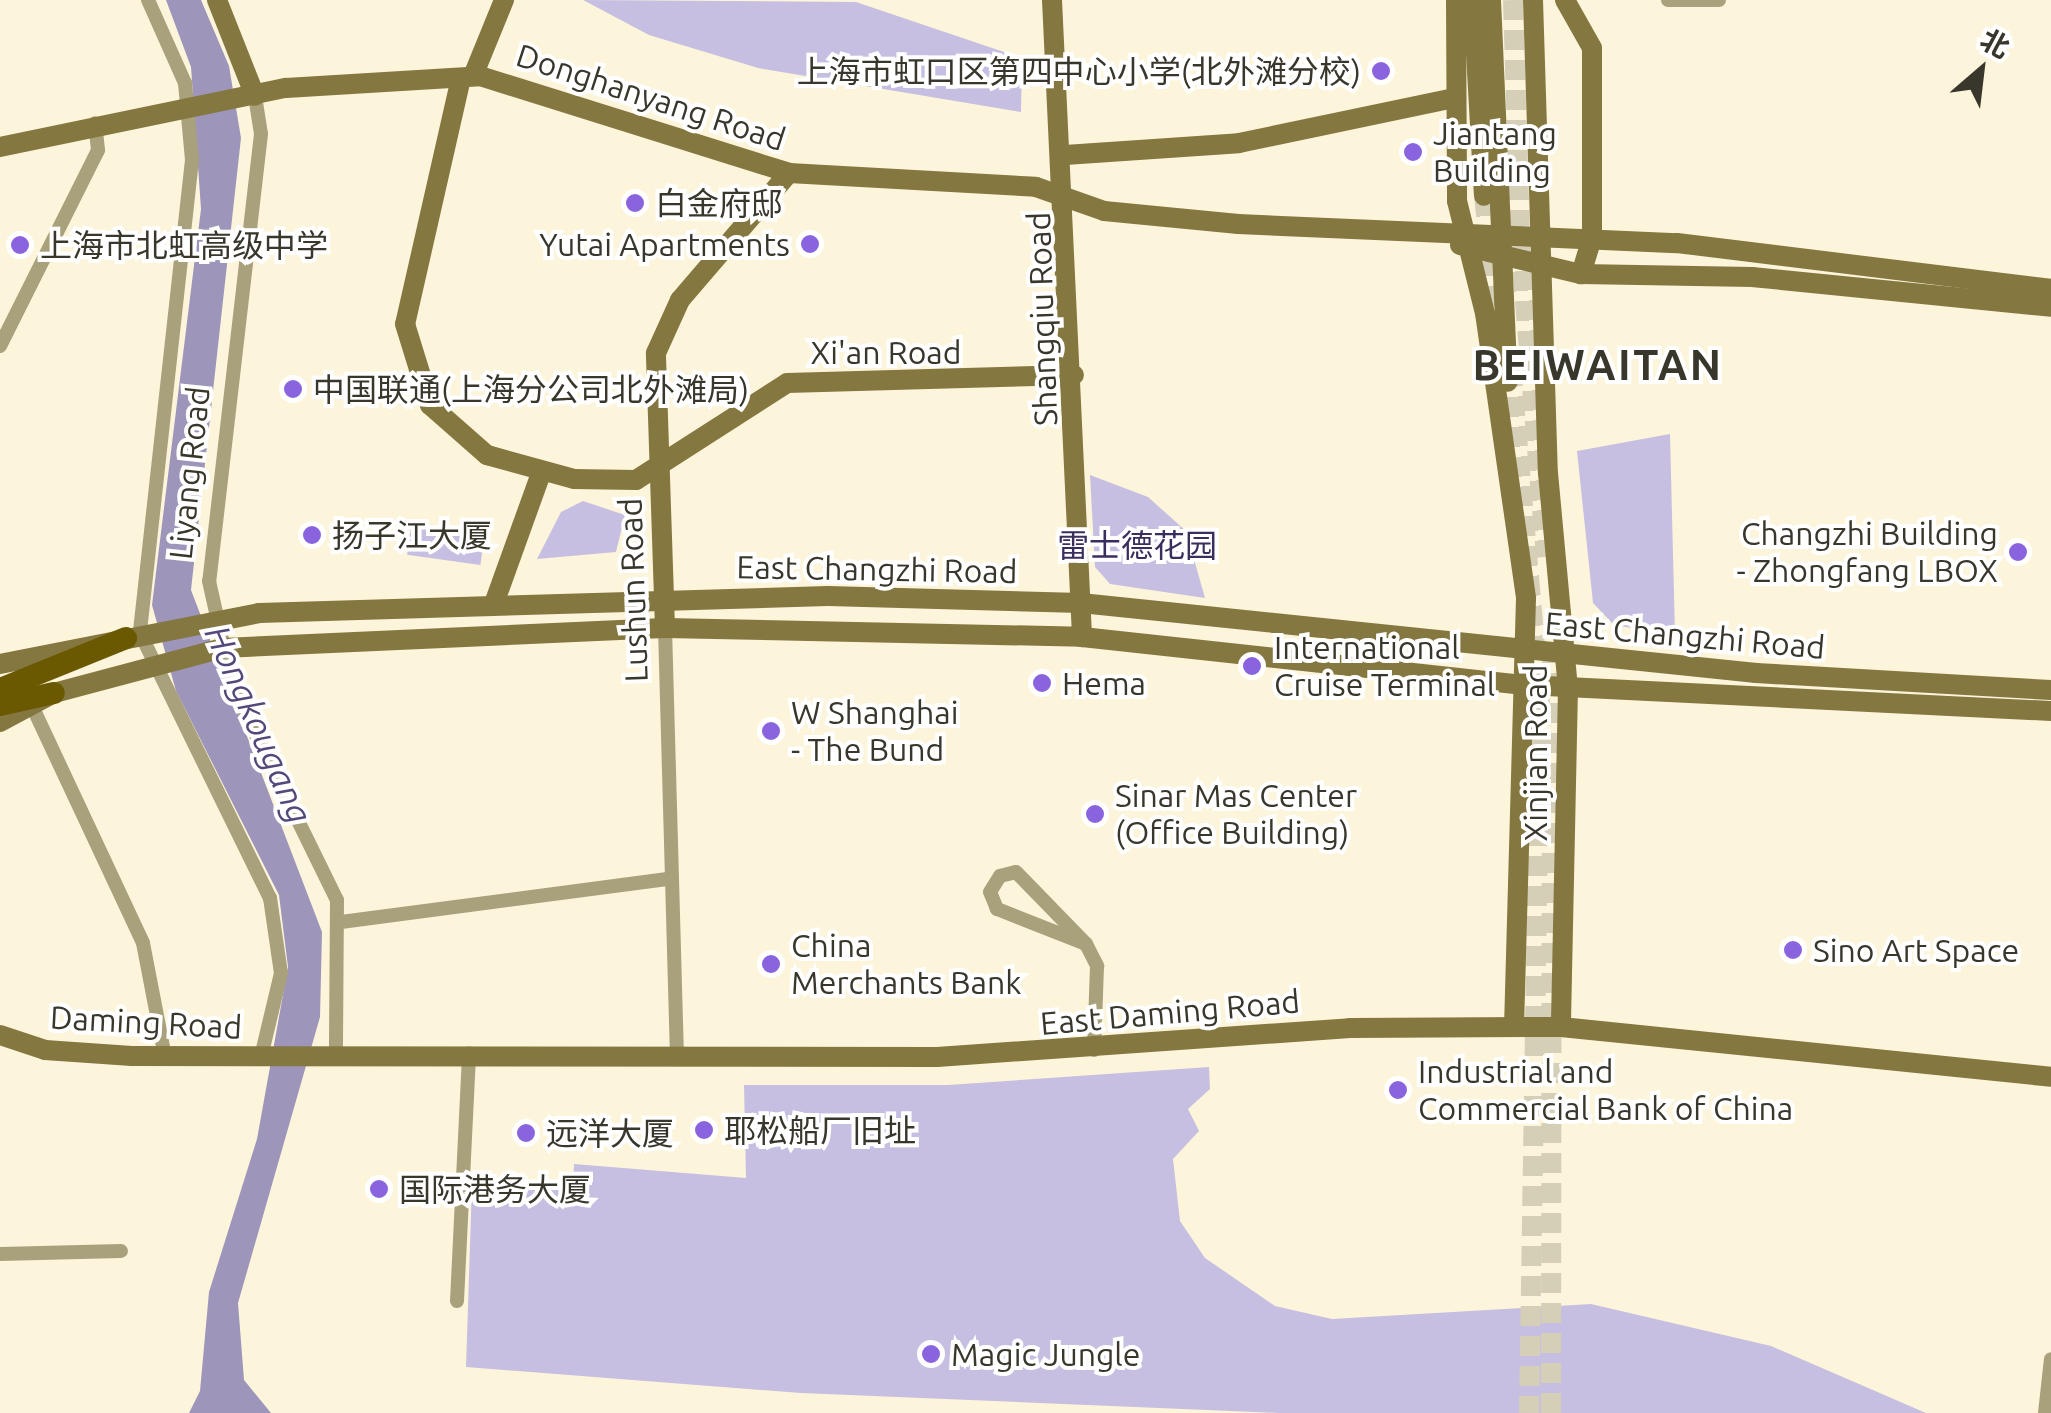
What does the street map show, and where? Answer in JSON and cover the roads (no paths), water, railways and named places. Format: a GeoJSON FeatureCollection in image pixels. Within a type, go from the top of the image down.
{"type":"FeatureCollection","features":[{"type":"Feature","properties":{"kind":"main road","name":"Liyang Road"},"geometry":{"type":"LineString","coordinates":[[217,0],[247,96]]}},
{"type":"Feature","properties":{"kind":"main road","name":"Xi'an Road"},"geometry":{"type":"LineString","coordinates":[[504,0],[467,77],[408,300],[408,350],[422,390],[453,432],[541,473],[615,483],[659,468],[787,383],[1074,375]]}},
{"type":"Feature","properties":{"kind":"main road","name":"Shangqiu Road"},"geometry":{"type":"LineString","coordinates":[[1052,0],[1067,195],[1082,637]]}},
{"type":"Feature","properties":{"kind":"main road","name":"Xinjian Road"},"geometry":{"type":"LineString","coordinates":[[1456,0],[1455,98],[1467,241],[1514,482]]}},
{"type":"Feature","properties":{"kind":"main road"},"geometry":{"type":"LineString","coordinates":[[1473,0],[1484,196]]}},
{"type":"Feature","properties":{"kind":"main road","name":"Xinjian Road"},"geometry":{"type":"LineString","coordinates":[[1491,0],[1526,650],[1514,1026]]}},
{"type":"Feature","properties":{"kind":"main road","name":"Xinjian Road"},"geometry":{"type":"LineString","coordinates":[[1533,0],[1542,270],[1568,688],[1562,1028]]}},
{"type":"Feature","properties":{"kind":"main road"},"geometry":{"type":"LineString","coordinates":[[1564,0],[1592,48],[1592,238],[1581,274]]}},
{"type":"Feature","properties":{"kind":"main road","name":"Donghanyang Road"},"geometry":{"type":"LineString","coordinates":[[0,147],[95,122],[200,103],[467,77],[790,173],[1067,195],[1118,213],[1436,234],[1467,241],[1502,231],[1542,232],[2051,289]]}},
{"type":"Feature","properties":{"kind":"main road"},"geometry":{"type":"LineString","coordinates":[[1064,155],[1239,143],[1455,98]]}},
{"type":"Feature","properties":{"kind":"main road","name":"Lushun Road"},"geometry":{"type":"LineString","coordinates":[[665,628],[652,394],[663,329],[790,173]]}},
{"type":"Feature","properties":{"kind":"main road"},"geometry":{"type":"LineString","coordinates":[[1467,241],[1502,259],[1542,270],[1752,278],[2051,307]]}},
{"type":"Feature","properties":{"kind":"main road"},"geometry":{"type":"LineString","coordinates":[[495,601],[541,473]]}},
{"type":"Feature","properties":{"kind":"main road","name":"East Changzhi Road"},"geometry":{"type":"LineString","coordinates":[[1,661],[210,618],[665,595],[1081,603],[1565,655],[2051,690]]}},
{"type":"Feature","properties":{"kind":"main road","name":"East Changzhi Road"},"geometry":{"type":"LineString","coordinates":[[0,722],[33,708],[54,693],[157,660],[219,648],[665,628],[1082,637],[1526,685],[2051,710]]}},
{"type":"Feature","properties":{"kind":"main road"},"geometry":{"type":"LineString","coordinates":[[0,689],[140,634]]}},
{"type":"Feature","properties":{"kind":"main road"},"geometry":{"type":"LineString","coordinates":[[0,705],[54,693]]}},
{"type":"Feature","properties":{"kind":"main road","name":"East Daming Road"},"geometry":{"type":"LineString","coordinates":[[276,1056],[1094,1050],[1350,1028],[1514,1026],[2051,1077]]}},
{"type":"Feature","properties":{"kind":"main road","name":"Daming Road"},"geometry":{"type":"LineString","coordinates":[[0,1035],[45,1050],[276,1056]]}},
{"type":"Feature","properties":{"kind":"street"},"geometry":{"type":"LineString","coordinates":[[148,0],[200,103],[140,634],[157,660],[270,898],[281,973],[276,1056]]}},
{"type":"Feature","properties":{"kind":"street"},"geometry":{"type":"LineString","coordinates":[[1668,0],[1719,0]]}},
{"type":"Feature","properties":{"kind":"street","name":"Liyang Road"},"geometry":{"type":"LineString","coordinates":[[247,96],[255,191],[214,482],[210,618],[219,648],[341,922],[326,1056]]}},
{"type":"Feature","properties":{"kind":"street"},"geometry":{"type":"LineString","coordinates":[[0,346],[98,150],[95,122]]}},
{"type":"Feature","properties":{"kind":"street","name":"Lushun Road"},"geometry":{"type":"LineString","coordinates":[[665,628],[669,880],[677,1053]]}},
{"type":"Feature","properties":{"kind":"street"},"geometry":{"type":"LineString","coordinates":[[33,708],[143,943],[165,1056]]}},
{"type":"Feature","properties":{"kind":"street"},"geometry":{"type":"LineString","coordinates":[[1086,944],[997,909],[990,892],[1000,876],[1016,872],[1086,944],[1097,966],[1094,1050]]}},
{"type":"Feature","properties":{"kind":"street"},"geometry":{"type":"LineString","coordinates":[[341,922],[669,880]]}},
{"type":"Feature","properties":{"kind":"street"},"geometry":{"type":"LineString","coordinates":[[457,1301],[469,1053]]}},
{"type":"Feature","properties":{"kind":"street"},"geometry":{"type":"LineString","coordinates":[[0,1254],[121,1251]]}},
{"type":"Feature","properties":{"kind":"street"},"geometry":{"type":"LineString","coordinates":[[2045,1413],[2051,1360]]}},
{"type":"Feature","properties":{"kind":"tunnel"},"geometry":{"type":"LineString","coordinates":[[1513,0],[1520,241],[1546,557]]}},
{"type":"Feature","properties":{"kind":"tunnel"},"geometry":{"type":"LineString","coordinates":[[1484,196],[1498,324]]}},
{"type":"Feature","properties":{"kind":"tunnel"},"geometry":{"type":"LineString","coordinates":[[1511,367],[1540,706],[1529,1413]]}},
{"type":"Feature","properties":{"kind":"tunnel"},"geometry":{"type":"LineString","coordinates":[[1551,1413],[1552,635]]}},
{"type":"Feature","properties":{"kind":"place","name":"上海市虹口区第四中心小学(北外滩分校)"},"geometry":{"type":"Point","coordinates":[1381,71]}},
{"type":"Feature","properties":{"kind":"place","name":"Jiantang Building"},"geometry":{"type":"Point","coordinates":[1413,152]}},
{"type":"Feature","properties":{"kind":"place","name":"白金府邸"},"geometry":{"type":"Point","coordinates":[635,203]}},
{"type":"Feature","properties":{"kind":"place","name":"Yutai Apartments"},"geometry":{"type":"Point","coordinates":[810,244]}},
{"type":"Feature","properties":{"kind":"place","name":"上海市北虹高级中学"},"geometry":{"type":"Point","coordinates":[20,245]}},
{"type":"Feature","properties":{"kind":"place","name":"中国联通(上海分公司北外滩局)"},"geometry":{"type":"Point","coordinates":[293,389]}},
{"type":"Feature","properties":{"kind":"place","name":"扬子江大厦"},"geometry":{"type":"Point","coordinates":[312,535]}},
{"type":"Feature","properties":{"kind":"place","name":"Changzhi Building - Zhongfang LBOX"},"geometry":{"type":"Point","coordinates":[2018,552]}},
{"type":"Feature","properties":{"kind":"place","name":"International Cruise Terminal"},"geometry":{"type":"Point","coordinates":[1252,666]}},
{"type":"Feature","properties":{"kind":"place","name":"Hema"},"geometry":{"type":"Point","coordinates":[1042,683]}},
{"type":"Feature","properties":{"kind":"place","name":"W Shanghai - The Bund"},"geometry":{"type":"Point","coordinates":[771,731]}},
{"type":"Feature","properties":{"kind":"place","name":"Sinar Mas Center (Office Building)"},"geometry":{"type":"Point","coordinates":[1095,814]}},
{"type":"Feature","properties":{"kind":"place","name":"Sino Art Space"},"geometry":{"type":"Point","coordinates":[1793,950]}},
{"type":"Feature","properties":{"kind":"place","name":"China Merchants Bank"},"geometry":{"type":"Point","coordinates":[771,964]}},
{"type":"Feature","properties":{"kind":"place","name":"Industrial and Commercial Bank of China"},"geometry":{"type":"Point","coordinates":[1398,1090]}},
{"type":"Feature","properties":{"kind":"place","name":"耶松船厂旧址"},"geometry":{"type":"Point","coordinates":[704,1130]}},
{"type":"Feature","properties":{"kind":"place","name":"远洋大厦"},"geometry":{"type":"Point","coordinates":[526,1133]}},
{"type":"Feature","properties":{"kind":"place","name":"国际港务大厦"},"geometry":{"type":"Point","coordinates":[379,1189]}},
{"type":"Feature","properties":{"kind":"place","name":"Magic Jungle"},"geometry":{"type":"Point","coordinates":[931,1354]}},
{"type":"Feature","properties":{"kind":"district","name":"BEIWAITAN"},"geometry":{"type":"Point","coordinates":[1598,365]}},
{"type":"Feature","properties":{"kind":"park label","name":"雷士德花园"},"geometry":{"type":"Point","coordinates":[1137,545]}},
{"type":"Feature","properties":{"kind":"water label","name":"Hongkougang"},"geometry":{"type":"Point","coordinates":[259,724]}}]}
